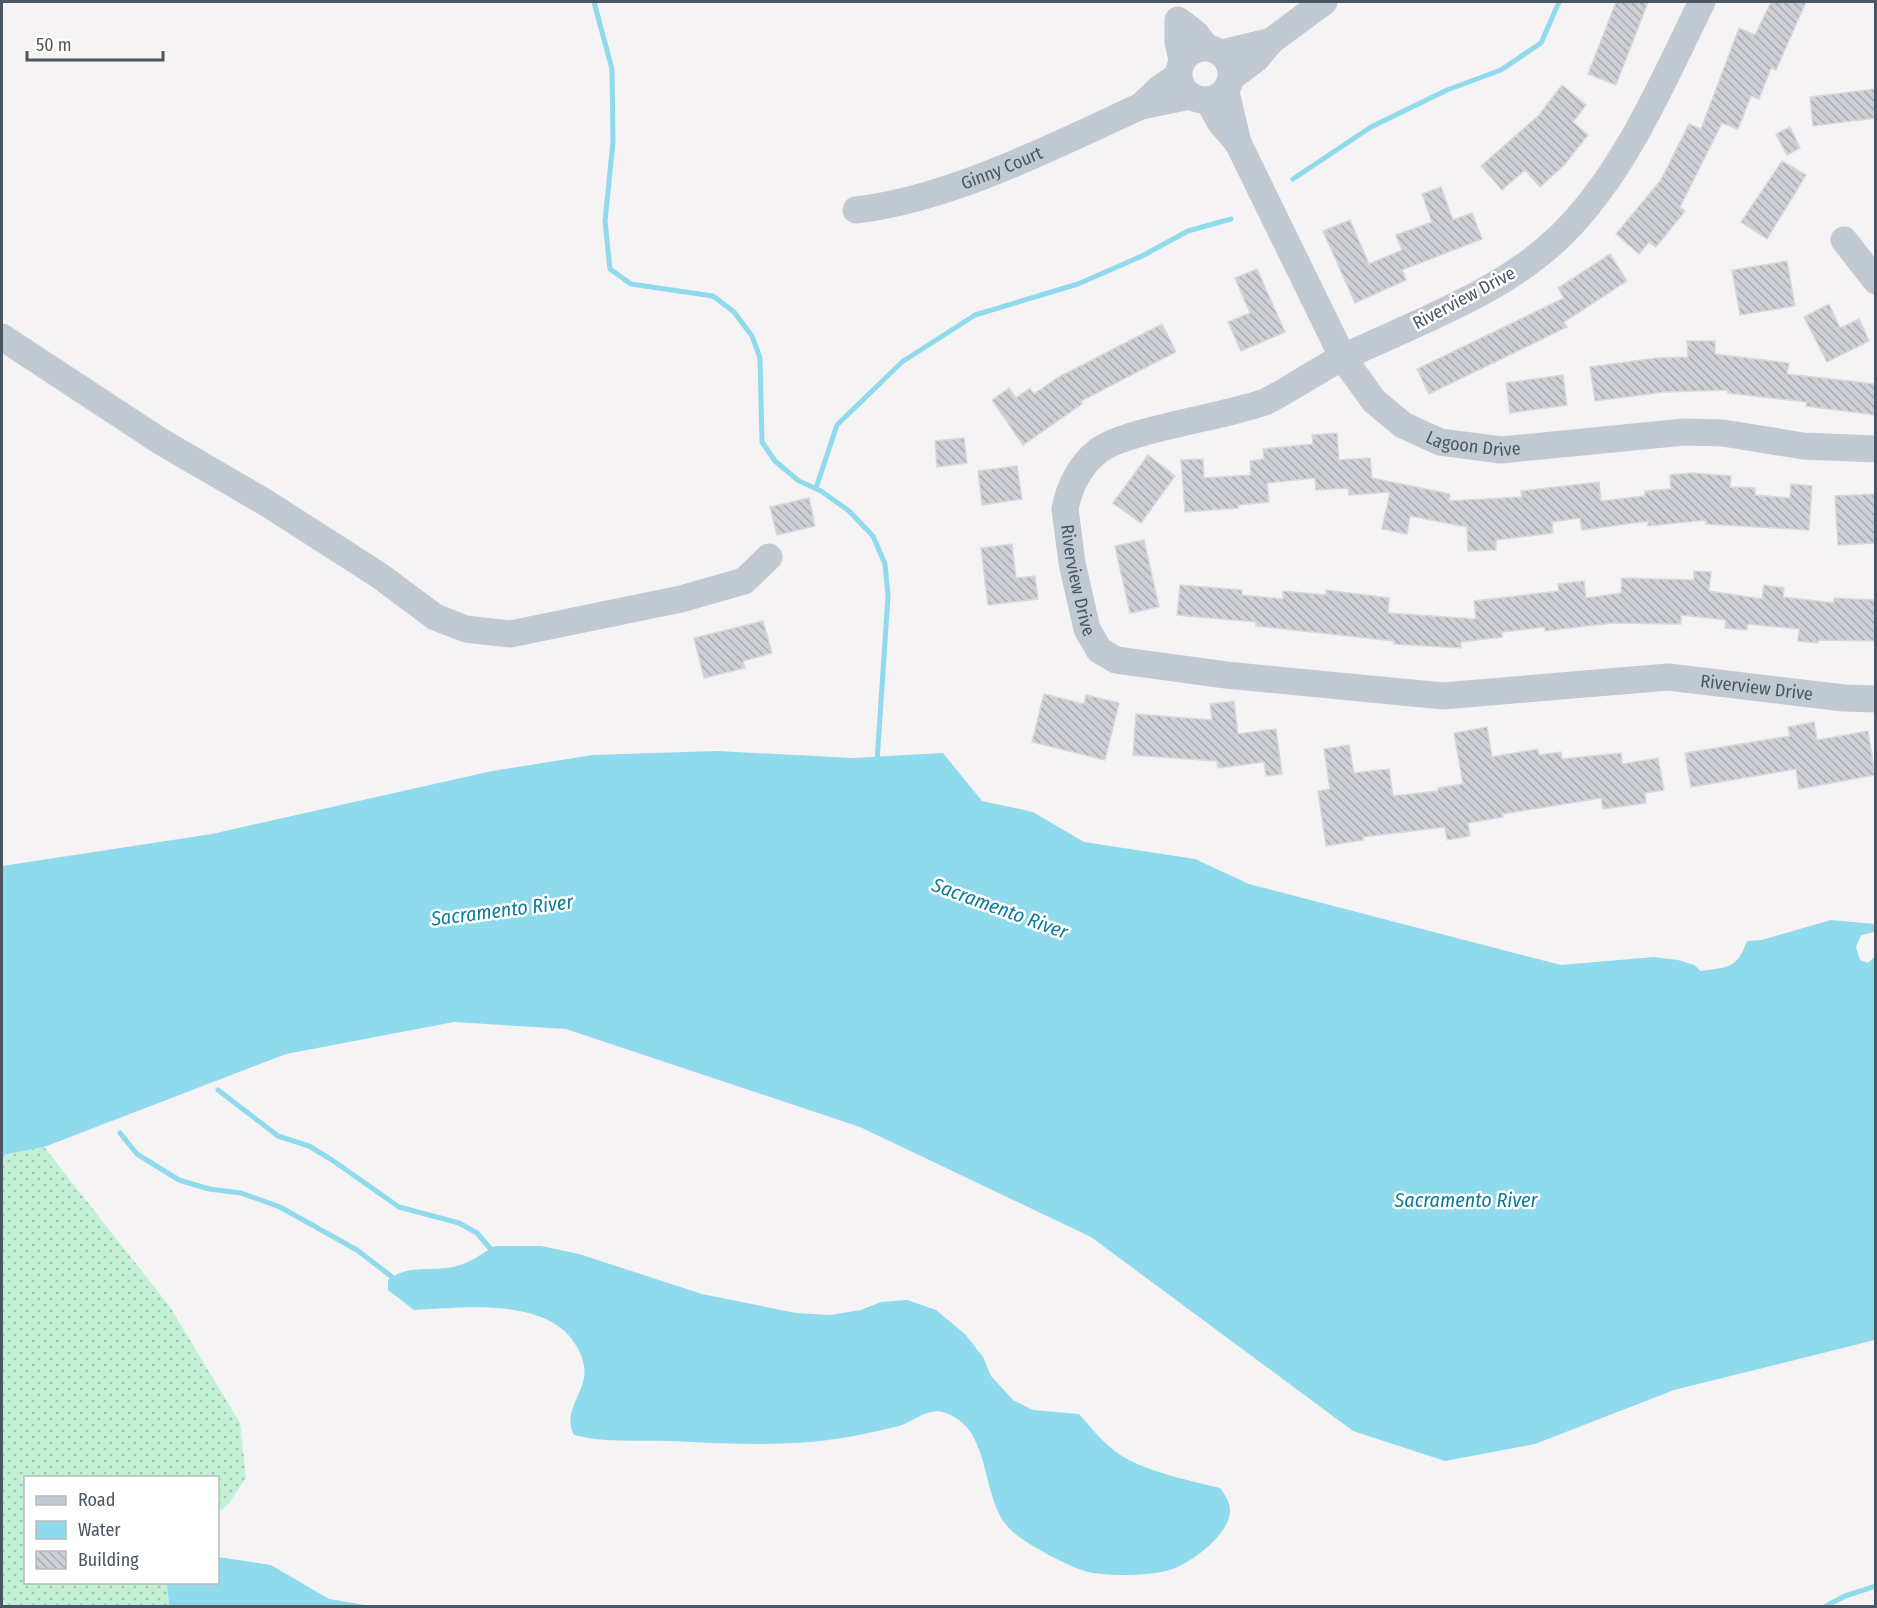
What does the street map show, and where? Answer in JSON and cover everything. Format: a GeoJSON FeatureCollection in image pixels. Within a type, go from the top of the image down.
{"type":"FeatureCollection","features":[{"type":"Feature","properties":{"kind":"street","name":"Ginny Court"},"geometry":{"type":"LineString","coordinates":[[856,210],[893,206],[1018,163],[1141,106],[1160,87],[1256,59],[1271,41],[1324,2]]}},
{"type":"Feature","properties":{"kind":"street","name":"Riverview Drive"},"geometry":{"type":"LineString","coordinates":[[1702,2],[1644,119],[1604,183],[1571,225],[1523,267],[1502,280],[1343,358],[1265,402],[1136,436],[1106,446],[1087,461],[1067,497],[1065,523],[1076,587],[1087,629],[1099,650],[1116,660],[1443,696],[1668,677],[1844,698],[1875,699]]}},
{"type":"Feature","properties":{"kind":"street"},"geometry":{"type":"LineString","coordinates":[[1174,11],[1178,42],[1206,75]]}},
{"type":"Feature","properties":{"kind":"street","name":"Lagoon Drive"},"geometry":{"type":"LineString","coordinates":[[1206,75],[1220,122],[1238,143],[1343,358],[1374,402],[1403,424],[1440,442],[1470,448],[1501,450],[1694,432],[1723,433],[1803,446],[1875,449]]}},
{"type":"Feature","properties":{"kind":"street"},"geometry":{"type":"LineString","coordinates":[[1844,240],[1875,281]]}},
{"type":"Feature","properties":{"kind":"street"},"geometry":{"type":"LineString","coordinates":[[2,337],[160,441],[268,504],[380,576],[435,617],[466,629],[510,634],[681,599],[744,580],[769,557]]}},
{"type":"Feature","properties":{"kind":"green space"},"geometry":{"type":"Polygon","coordinates":[[[44,1147],[170,1307],[240,1423],[246,1478],[229,1503],[219,1512],[219,1476],[24,1476],[24,1584],[167,1584],[169,1606],[2,1606],[2,1155],[44,1147]]]}},
{"type":"Feature","properties":{"kind":"water","name":"Sacramento River"},"geometry":{"type":"Polygon","coordinates":[[[717,751],[853,758],[943,753],[982,801],[1033,812],[1084,842],[1195,859],[1249,884],[1561,965],[1654,957],[1678,960],[1694,965],[1701,971],[1718,969],[1735,962],[1747,941],[1762,940],[1831,920],[1875,924],[1875,932],[1861,935],[1856,947],[1860,960],[1868,963],[1875,956],[1875,1340],[1674,1390],[1535,1444],[1445,1461],[1353,1431],[1091,1237],[860,1127],[566,1029],[454,1022],[286,1054],[44,1147],[2,1155],[2,866],[212,834],[492,771],[593,755],[717,751]]]}},
{"type":"Feature","properties":{"kind":"water"},"geometry":{"type":"Polygon","coordinates":[[[495,1246],[541,1246],[579,1254],[702,1294],[796,1313],[830,1315],[861,1310],[881,1302],[907,1300],[936,1310],[965,1334],[983,1357],[991,1376],[1013,1400],[1033,1410],[1079,1414],[1098,1436],[1122,1456],[1163,1473],[1220,1488],[1230,1506],[1227,1522],[1214,1541],[1205,1549],[1175,1568],[1139,1575],[1110,1575],[1085,1571],[1039,1550],[1013,1532],[1002,1519],[995,1503],[980,1450],[972,1435],[962,1422],[940,1411],[928,1413],[899,1426],[864,1434],[791,1443],[622,1441],[574,1435],[571,1428],[571,1413],[582,1385],[584,1370],[579,1350],[564,1331],[547,1319],[526,1312],[480,1307],[414,1310],[388,1290],[388,1280],[395,1275],[410,1270],[459,1266],[495,1246]]]}},
{"type":"Feature","properties":{"kind":"water"},"geometry":{"type":"Polygon","coordinates":[[[219,1557],[271,1565],[329,1599],[371,1606],[169,1606],[167,1584],[219,1584],[219,1557]]]}},
{"type":"Feature","properties":{"kind":"building"},"geometry":{"type":"Polygon","coordinates":[[[1616,2],[1648,2],[1616,85],[1588,74],[1616,2]]]}},
{"type":"Feature","properties":{"kind":"building"},"geometry":{"type":"Polygon","coordinates":[[[1771,2],[1806,2],[1776,70],[1771,68],[1759,99],[1751,96],[1738,129],[1722,123],[1680,207],[1685,211],[1656,247],[1649,242],[1639,254],[1616,234],[1661,180],[1689,124],[1701,129],[1739,28],[1755,35],[1771,2]]]}},
{"type":"Feature","properties":{"kind":"building"},"geometry":{"type":"Polygon","coordinates":[[[1562,85],[1586,105],[1573,122],[1588,135],[1565,164],[1540,187],[1525,170],[1502,190],[1481,166],[1538,116],[1562,85]]]}},
{"type":"Feature","properties":{"kind":"building"},"geometry":{"type":"Polygon","coordinates":[[[1875,89],[1875,118],[1813,126],[1810,97],[1875,89]]]}},
{"type":"Feature","properties":{"kind":"building"},"geometry":{"type":"Polygon","coordinates":[[[1790,127],[1800,148],[1787,155],[1776,134],[1790,127]]]}},
{"type":"Feature","properties":{"kind":"building"},"geometry":{"type":"Polygon","coordinates":[[[1782,161],[1806,175],[1767,239],[1741,222],[1782,161]]]}},
{"type":"Feature","properties":{"kind":"building"},"geometry":{"type":"Polygon","coordinates":[[[1441,187],[1453,220],[1472,213],[1482,239],[1402,270],[1406,280],[1355,303],[1323,231],[1350,220],[1369,264],[1402,250],[1396,235],[1432,222],[1422,194],[1441,187]]]}},
{"type":"Feature","properties":{"kind":"building"},"geometry":{"type":"Polygon","coordinates":[[[1610,254],[1627,281],[1564,322],[1567,327],[1429,394],[1417,369],[1564,298],[1558,288],[1610,254]]]}},
{"type":"Feature","properties":{"kind":"building"},"geometry":{"type":"Polygon","coordinates":[[[1787,261],[1795,306],[1740,315],[1732,270],[1787,261]]]}},
{"type":"Feature","properties":{"kind":"building"},"geometry":{"type":"Polygon","coordinates":[[[1257,269],[1285,332],[1241,351],[1228,322],[1250,313],[1235,278],[1257,269]]]}},
{"type":"Feature","properties":{"kind":"building"},"geometry":{"type":"Polygon","coordinates":[[[1829,304],[1840,328],[1859,319],[1869,341],[1827,362],[1804,317],[1829,304]]]}},
{"type":"Feature","properties":{"kind":"building"},"geometry":{"type":"Polygon","coordinates":[[[1162,324],[1176,352],[1081,401],[1082,404],[1023,445],[992,400],[1009,388],[1016,398],[1030,388],[1034,394],[1057,378],[1162,324]]]}},
{"type":"Feature","properties":{"kind":"building"},"geometry":{"type":"Polygon","coordinates":[[[1687,341],[1715,341],[1715,354],[1789,363],[1787,374],[1875,384],[1875,415],[1806,406],[1807,402],[1728,393],[1728,390],[1664,392],[1595,401],[1590,367],[1657,358],[1688,357],[1687,341]]]}},
{"type":"Feature","properties":{"kind":"building"},"geometry":{"type":"Polygon","coordinates":[[[1563,375],[1567,405],[1510,413],[1506,383],[1563,375]]]}},
{"type":"Feature","properties":{"kind":"building"},"geometry":{"type":"Polygon","coordinates":[[[1337,433],[1339,460],[1370,458],[1372,478],[1450,494],[1449,501],[1522,497],[1521,491],[1599,482],[1601,501],[1645,496],[1645,491],[1671,489],[1670,475],[1692,473],[1731,476],[1730,487],[1755,488],[1755,495],[1790,498],[1791,484],[1812,486],[1809,530],[1706,524],[1706,520],[1648,526],[1648,521],[1582,530],[1580,518],[1552,522],[1553,533],[1496,540],[1496,550],[1468,551],[1467,527],[1410,516],[1407,534],[1382,529],[1390,492],[1349,495],[1348,488],[1316,490],[1315,478],[1267,483],[1269,502],[1238,505],[1238,508],[1185,512],[1181,460],[1203,459],[1204,478],[1251,475],[1250,461],[1264,459],[1263,449],[1313,444],[1312,435],[1337,433]]]}},
{"type":"Feature","properties":{"kind":"building"},"geometry":{"type":"Polygon","coordinates":[[[964,438],[967,463],[937,467],[935,441],[964,438]]]}},
{"type":"Feature","properties":{"kind":"building"},"geometry":{"type":"Polygon","coordinates":[[[1148,455],[1175,476],[1141,523],[1113,503],[1148,455]]]}},
{"type":"Feature","properties":{"kind":"building"},"geometry":{"type":"Polygon","coordinates":[[[1017,466],[1022,499],[982,505],[978,471],[1017,466]]]}},
{"type":"Feature","properties":{"kind":"building"},"geometry":{"type":"Polygon","coordinates":[[[1875,494],[1875,543],[1838,545],[1835,496],[1875,494]]]}},
{"type":"Feature","properties":{"kind":"building"},"geometry":{"type":"Polygon","coordinates":[[[809,498],[815,526],[777,535],[770,507],[809,498]]]}},
{"type":"Feature","properties":{"kind":"building"},"geometry":{"type":"Polygon","coordinates":[[[1144,540],[1159,607],[1130,613],[1115,546],[1144,540]]]}},
{"type":"Feature","properties":{"kind":"building"},"geometry":{"type":"Polygon","coordinates":[[[1012,544],[1016,578],[1035,576],[1038,599],[988,605],[981,548],[1012,544]]]}},
{"type":"Feature","properties":{"kind":"building"},"geometry":{"type":"Polygon","coordinates":[[[1694,571],[1711,572],[1709,591],[1762,599],[1764,585],[1784,588],[1783,597],[1834,603],[1834,598],[1875,600],[1875,641],[1819,640],[1818,643],[1798,641],[1799,629],[1748,624],[1747,630],[1725,628],[1726,620],[1681,615],[1681,624],[1613,623],[1545,631],[1545,627],[1502,632],[1502,637],[1461,642],[1461,648],[1394,644],[1394,641],[1256,626],[1256,622],[1177,615],[1180,585],[1242,590],[1242,595],[1283,599],[1283,591],[1326,595],[1326,590],[1389,598],[1388,613],[1476,619],[1474,601],[1559,591],[1558,584],[1584,581],[1586,598],[1621,593],[1622,578],[1694,580],[1694,571]]]}},
{"type":"Feature","properties":{"kind":"building"},"geometry":{"type":"Polygon","coordinates":[[[763,621],[772,653],[743,661],[745,668],[704,678],[694,638],[763,621]]]}},
{"type":"Feature","properties":{"kind":"building"},"geometry":{"type":"Polygon","coordinates":[[[1044,694],[1084,704],[1086,695],[1119,703],[1105,760],[1032,742],[1044,694]]]}},
{"type":"Feature","properties":{"kind":"building"},"geometry":{"type":"Polygon","coordinates":[[[1234,701],[1238,734],[1276,729],[1282,774],[1266,776],[1264,762],[1218,768],[1217,761],[1133,755],[1136,714],[1212,720],[1210,704],[1234,701]]]}},
{"type":"Feature","properties":{"kind":"building"},"geometry":{"type":"Polygon","coordinates":[[[1814,722],[1817,740],[1868,731],[1875,775],[1799,789],[1796,769],[1691,787],[1685,753],[1790,736],[1788,727],[1814,722]]]}},
{"type":"Feature","properties":{"kind":"building"},"geometry":{"type":"Polygon","coordinates":[[[1487,727],[1492,757],[1538,749],[1539,755],[1561,752],[1562,759],[1621,753],[1622,764],[1658,758],[1664,790],[1645,793],[1646,803],[1603,809],[1601,798],[1502,814],[1503,817],[1468,823],[1470,836],[1447,840],[1445,827],[1363,837],[1363,840],[1326,846],[1318,791],[1330,789],[1324,749],[1349,745],[1354,773],[1389,769],[1393,796],[1438,791],[1438,788],[1463,784],[1454,733],[1487,727]]]}},
{"type":"Feature","properties":{"kind":"waterway"},"geometry":{"type":"LineString","coordinates":[[594,2],[612,69],[613,142],[605,221],[610,269],[631,284],[713,296],[734,312],[752,336],[760,358],[762,442],[775,461],[799,481],[821,491],[849,511],[873,536],[885,564],[888,596],[877,762]]}},
{"type":"Feature","properties":{"kind":"waterway"},"geometry":{"type":"LineString","coordinates":[[1293,179],[1371,127],[1447,90],[1501,70],[1541,43],[1559,2]]}},
{"type":"Feature","properties":{"kind":"waterway"},"geometry":{"type":"LineString","coordinates":[[816,488],[837,425],[902,362],[975,315],[1078,284],[1142,256],[1188,231],[1231,219]]}},
{"type":"Feature","properties":{"kind":"waterway"},"geometry":{"type":"LineString","coordinates":[[218,1090],[278,1136],[309,1146],[399,1207],[459,1223],[477,1233],[495,1254]]}},
{"type":"Feature","properties":{"kind":"waterway"},"geometry":{"type":"LineString","coordinates":[[120,1133],[137,1154],[179,1180],[209,1189],[241,1193],[280,1207],[357,1250],[396,1280]]}},
{"type":"Feature","properties":{"kind":"waterway"},"geometry":{"type":"LineString","coordinates":[[1826,1606],[1845,1596],[1876,1586]]}}]}
